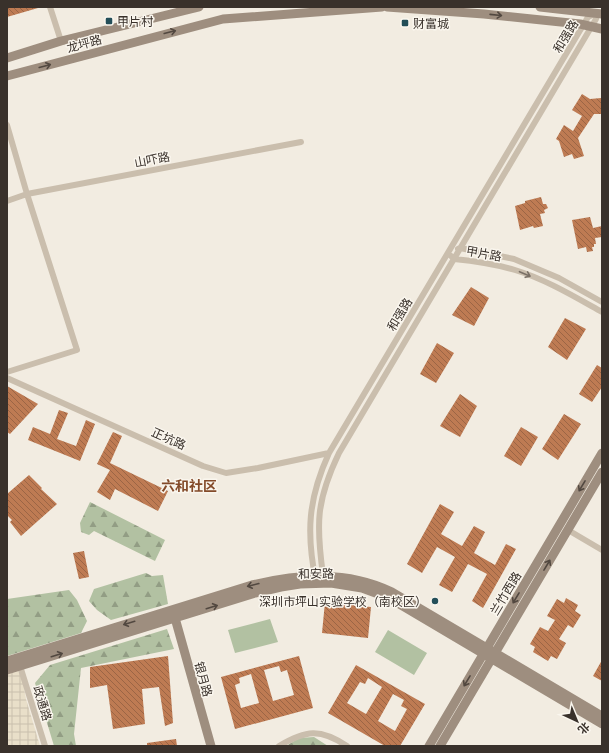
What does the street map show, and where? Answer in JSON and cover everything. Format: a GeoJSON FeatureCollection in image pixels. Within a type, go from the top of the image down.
{"type":"FeatureCollection","features":[{"type":"Feature","properties":{"kind":"street"},"geometry":{"type":"LineString","coordinates":[[50,7],[61,41]]}},
{"type":"Feature","properties":{"kind":"street","name":"龙坪路"},"geometry":{"type":"LineString","coordinates":[[7,58],[61,41],[199,7]]}},
{"type":"Feature","properties":{"kind":"street","name":"龙坪路"},"geometry":{"type":"LineString","coordinates":[[7,76],[223,19],[382,7]]}},
{"type":"Feature","properties":{"kind":"street"},"geometry":{"type":"LineString","coordinates":[[387,7],[484,14],[588,26],[602,29]]}},
{"type":"Feature","properties":{"kind":"street"},"geometry":{"type":"LineString","coordinates":[[540,7],[599,14]]}},
{"type":"Feature","properties":{"kind":"street","name":"和强路"},"geometry":{"type":"LineString","coordinates":[[318,578],[310,547],[310,516],[317,482],[329,453],[448,253],[588,26],[599,14]]}},
{"type":"Feature","properties":{"kind":"street","name":"和强路"},"geometry":{"type":"LineString","coordinates":[[318,578],[318,522],[320,507],[330,472],[339,453],[454,259],[588,26]]}},
{"type":"Feature","properties":{"kind":"street"},"geometry":{"type":"LineString","coordinates":[[7,125],[27,194],[77,350],[7,372]]}},
{"type":"Feature","properties":{"kind":"street","name":"山吓路"},"geometry":{"type":"LineString","coordinates":[[7,201],[27,194],[301,142]]}},
{"type":"Feature","properties":{"kind":"street","name":"甲片路"},"geometry":{"type":"LineString","coordinates":[[602,302],[558,278],[514,259],[460,248],[448,253],[454,259],[478,262],[516,270],[564,291],[602,312]]}},
{"type":"Feature","properties":{"kind":"street","name":"正坑路"},"geometry":{"type":"LineString","coordinates":[[7,378],[203,466],[226,473],[329,453]]}},
{"type":"Feature","properties":{"kind":"street","name":"兰竹西路"},"geometry":{"type":"LineString","coordinates":[[428,746],[602,453]]}},
{"type":"Feature","properties":{"kind":"street","name":"兰竹西路"},"geometry":{"type":"LineString","coordinates":[[440,746],[602,472]]}},
{"type":"Feature","properties":{"kind":"street"},"geometry":{"type":"LineString","coordinates":[[568,530],[602,550]]}},
{"type":"Feature","properties":{"kind":"street","name":"和安路"},"geometry":{"type":"LineString","coordinates":[[7,661],[252,585],[318,578],[348,578],[384,588],[602,724]]}},
{"type":"Feature","properties":{"kind":"street","name":"和安路"},"geometry":{"type":"LineString","coordinates":[[7,670],[292,581]]}},
{"type":"Feature","properties":{"kind":"street","name":"银月路"},"geometry":{"type":"LineString","coordinates":[[175,618],[211,746]]}},
{"type":"Feature","properties":{"kind":"street","name":"和安路"},"geometry":{"type":"LineString","coordinates":[[493,656],[602,716]]}},
{"type":"Feature","properties":{"kind":"street","name":"政通路"},"geometry":{"type":"LineString","coordinates":[[20,666],[45,746]]}},
{"type":"Feature","properties":{"kind":"street"},"geometry":{"type":"LineString","coordinates":[[279,746],[295,737],[307,733],[323,734],[340,741],[347,746]]}},
{"type":"Feature","properties":{"kind":"green space"},"geometry":{"type":"Polygon","coordinates":[[[90,502],[165,540],[155,561],[94,531],[89,535],[81,532],[80,523],[90,502]]]}},
{"type":"Feature","properties":{"kind":"green space"},"geometry":{"type":"Polygon","coordinates":[[[146,573],[152,576],[163,575],[168,604],[111,620],[97,610],[89,601],[94,589],[146,573]]]}},
{"type":"Feature","properties":{"kind":"green space"},"geometry":{"type":"Polygon","coordinates":[[[69,590],[77,600],[87,621],[81,633],[7,656],[7,599],[69,590]]]}},
{"type":"Feature","properties":{"kind":"green space"},"geometry":{"type":"Polygon","coordinates":[[[270,619],[278,642],[235,653],[228,630],[270,619]]]}},
{"type":"Feature","properties":{"kind":"green space"},"geometry":{"type":"Polygon","coordinates":[[[167,629],[174,649],[81,668],[74,734],[76,746],[54,746],[35,683],[50,665],[167,629]]]}},
{"type":"Feature","properties":{"kind":"green space"},"geometry":{"type":"Polygon","coordinates":[[[388,630],[427,653],[414,675],[375,652],[388,630]]]}},
{"type":"Feature","properties":{"kind":"green space"},"geometry":{"type":"Polygon","coordinates":[[[314,737],[328,746],[286,746],[299,738],[314,737]]]}},
{"type":"Feature","properties":{"kind":"shaded area"},"geometry":{"type":"Polygon","coordinates":[[[20,666],[26,699],[40,746],[7,746],[7,672],[20,666]]]}},
{"type":"Feature","properties":{"kind":"building"},"geometry":{"type":"Polygon","coordinates":[[[7,7],[37,7],[38,8],[7,17],[7,7]]]}},
{"type":"Feature","properties":{"kind":"building"},"geometry":{"type":"Polygon","coordinates":[[[582,94],[590,99],[601,98],[602,114],[594,114],[578,138],[584,156],[574,159],[572,154],[564,157],[559,141],[556,139],[564,125],[573,131],[582,116],[572,110],[582,94]]]}},
{"type":"Feature","properties":{"kind":"building"},"geometry":{"type":"Polygon","coordinates":[[[541,197],[543,204],[546,204],[548,208],[544,210],[545,213],[540,214],[543,226],[534,228],[533,226],[520,230],[515,206],[525,203],[525,201],[541,197]]]}},
{"type":"Feature","properties":{"kind":"building"},"geometry":{"type":"Polygon","coordinates":[[[590,217],[593,228],[602,226],[602,237],[595,238],[596,244],[592,247],[593,251],[587,252],[586,247],[578,249],[572,220],[590,217]]]}},
{"type":"Feature","properties":{"kind":"building"},"geometry":{"type":"Polygon","coordinates":[[[471,287],[489,298],[474,326],[452,315],[471,287]]]}},
{"type":"Feature","properties":{"kind":"building"},"geometry":{"type":"Polygon","coordinates":[[[565,318],[586,329],[567,360],[548,347],[565,318]]]}},
{"type":"Feature","properties":{"kind":"building"},"geometry":{"type":"Polygon","coordinates":[[[437,343],[454,353],[436,383],[420,374],[437,343]]]}},
{"type":"Feature","properties":{"kind":"building"},"geometry":{"type":"Polygon","coordinates":[[[597,365],[602,368],[602,387],[592,402],[579,394],[597,365]]]}},
{"type":"Feature","properties":{"kind":"building"},"geometry":{"type":"Polygon","coordinates":[[[7,386],[38,404],[10,434],[7,432],[7,386]]]}},
{"type":"Feature","properties":{"kind":"building"},"geometry":{"type":"Polygon","coordinates":[[[460,394],[477,406],[460,437],[440,426],[460,394]]]}},
{"type":"Feature","properties":{"kind":"building"},"geometry":{"type":"Polygon","coordinates":[[[59,410],[68,413],[57,439],[76,446],[86,420],[95,424],[80,461],[28,440],[33,427],[50,434],[59,410]]]}},
{"type":"Feature","properties":{"kind":"building"},"geometry":{"type":"Polygon","coordinates":[[[564,414],[581,424],[558,460],[542,449],[564,414]]]}},
{"type":"Feature","properties":{"kind":"building"},"geometry":{"type":"Polygon","coordinates":[[[521,427],[538,437],[521,466],[504,456],[521,427]]]}},
{"type":"Feature","properties":{"kind":"building"},"geometry":{"type":"Polygon","coordinates":[[[113,432],[122,436],[110,463],[168,491],[158,511],[115,489],[110,500],[97,492],[110,470],[97,464],[113,432]]]}},
{"type":"Feature","properties":{"kind":"building"},"geometry":{"type":"Polygon","coordinates":[[[29,475],[57,504],[21,536],[10,522],[12,520],[7,515],[7,494],[29,475]]]}},
{"type":"Feature","properties":{"kind":"building"},"geometry":{"type":"Polygon","coordinates":[[[440,504],[454,512],[441,534],[462,546],[474,526],[485,532],[474,553],[495,565],[506,544],[516,549],[483,608],[472,601],[487,574],[468,564],[452,592],[439,585],[455,557],[437,547],[422,573],[407,564],[440,504]]]}},
{"type":"Feature","properties":{"kind":"building"},"geometry":{"type":"Polygon","coordinates":[[[84,551],[89,577],[79,579],[73,553],[84,551]]]}},
{"type":"Feature","properties":{"kind":"building"},"geometry":{"type":"Polygon","coordinates":[[[566,598],[578,605],[575,611],[581,615],[573,628],[568,625],[559,639],[566,643],[557,659],[551,656],[548,661],[533,652],[535,647],[530,644],[540,627],[548,631],[555,620],[547,616],[557,599],[564,603],[566,598]]]}},
{"type":"Feature","properties":{"kind":"building"},"geometry":{"type":"Polygon","coordinates":[[[325,602],[371,607],[368,638],[322,633],[325,602]]]}},
{"type":"Feature","properties":{"kind":"building"},"geometry":{"type":"Polygon","coordinates":[[[168,656],[173,723],[165,726],[159,687],[142,689],[145,724],[113,729],[107,685],[90,688],[90,667],[168,656]]]}},
{"type":"Feature","properties":{"kind":"building"},"geometry":{"type":"Polygon","coordinates":[[[299,656],[313,708],[235,729],[221,677],[299,656]],[[279,666],[264,670],[273,701],[294,695],[287,670],[281,672],[279,666]],[[251,674],[239,678],[240,683],[235,685],[241,708],[259,703],[251,674]]]}},
{"type":"Feature","properties":{"kind":"building"},"geometry":{"type":"Polygon","coordinates":[[[602,660],[602,681],[593,676],[602,660]]]}},
{"type":"Feature","properties":{"kind":"building"},"geometry":{"type":"Polygon","coordinates":[[[356,665],[425,704],[400,746],[385,746],[328,713],[356,665]],[[368,678],[365,684],[360,682],[347,703],[366,714],[382,687],[368,678]],[[393,694],[378,721],[395,731],[407,709],[401,706],[404,700],[393,694]]]}},
{"type":"Feature","properties":{"kind":"building"},"geometry":{"type":"Polygon","coordinates":[[[176,739],[177,746],[147,746],[147,743],[176,739]]]}},
{"type":"Feature","properties":{"kind":"place","name":"甲片村"},"geometry":{"type":"Point","coordinates":[109,21]}},
{"type":"Feature","properties":{"kind":"place","name":"财富城"},"geometry":{"type":"Point","coordinates":[405,23]}},
{"type":"Feature","properties":{"kind":"place","name":"深圳市坪山实验学校（南校区）"},"geometry":{"type":"Point","coordinates":[435,601]}},
{"type":"Feature","properties":{"kind":"district","name":"六和社区"},"geometry":{"type":"Point","coordinates":[189,485]}}]}
